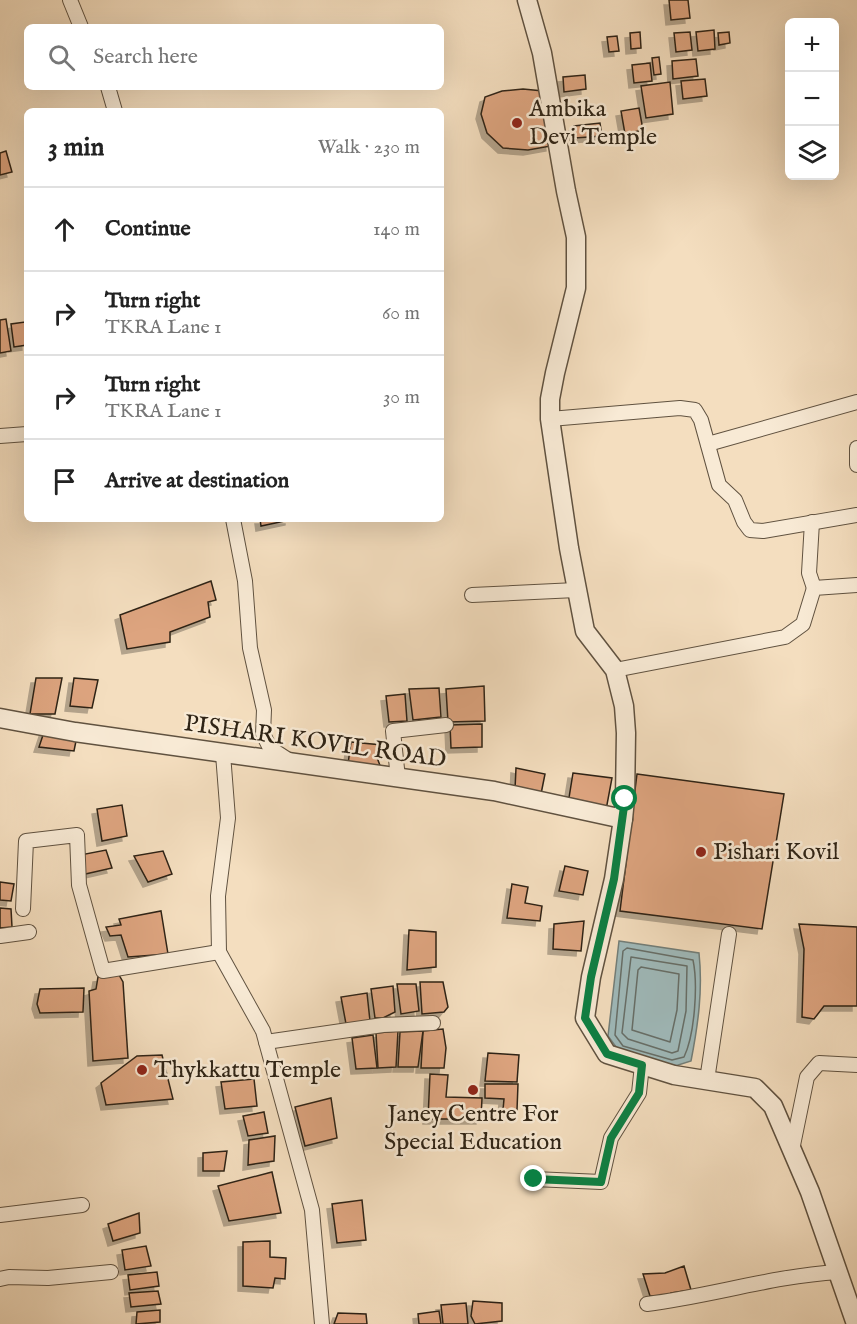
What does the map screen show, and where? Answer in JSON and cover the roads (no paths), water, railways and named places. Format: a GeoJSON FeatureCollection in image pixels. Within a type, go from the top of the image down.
{"type":"FeatureCollection","features":[{"type":"Feature","properties":{"kind":"street"},"geometry":{"type":"LineString","coordinates":[[70,0],[80,24]]}},
{"type":"Feature","properties":{"kind":"street"},"geometry":{"type":"LineString","coordinates":[[527,0],[542,53],[576,237],[576,288],[550,399],[550,419],[576,590],[585,631],[615,670],[624,706],[626,733],[623,819],[614,879],[591,977],[585,1018],[607,1054],[674,1075],[755,1088],[773,1106],[810,1192],[856,1324]]}},
{"type":"Feature","properties":{"kind":"street"},"geometry":{"type":"LineString","coordinates":[[109,90],[114,108]]}},
{"type":"Feature","properties":{"kind":"street"},"geometry":{"type":"LineString","coordinates":[[708,444],[857,402]]}},
{"type":"Feature","properties":{"kind":"street"},"geometry":{"type":"LineString","coordinates":[[550,419],[680,408],[695,410],[701,420],[718,485],[735,500],[750,530],[763,531],[856,514]]}},
{"type":"Feature","properties":{"kind":"street"},"geometry":{"type":"LineString","coordinates":[[0,436],[24,434]]}},
{"type":"Feature","properties":{"kind":"street"},"geometry":{"type":"LineString","coordinates":[[857,448],[857,465]]}},
{"type":"Feature","properties":{"kind":"street"},"geometry":{"type":"LineString","coordinates":[[234,522],[245,581],[250,648],[264,710],[263,734],[270,748],[294,764]]}},
{"type":"Feature","properties":{"kind":"street"},"geometry":{"type":"LineString","coordinates":[[615,670],[785,638],[803,624],[814,588],[809,573],[812,522]]}},
{"type":"Feature","properties":{"kind":"street"},"geometry":{"type":"LineString","coordinates":[[814,588],[857,585]]}},
{"type":"Feature","properties":{"kind":"street"},"geometry":{"type":"LineString","coordinates":[[472,595],[576,590]]}},
{"type":"Feature","properties":{"kind":"street","name":"PISHARI KOVIL ROAD"},"geometry":{"type":"LineString","coordinates":[[0,718],[75,732],[223,754],[495,791],[623,819]]}},
{"type":"Feature","properties":{"kind":"street"},"geometry":{"type":"LineString","coordinates":[[398,778],[393,731],[446,725]]}},
{"type":"Feature","properties":{"kind":"street"},"geometry":{"type":"LineString","coordinates":[[223,754],[228,818],[218,896],[219,952],[263,1031],[312,1210],[322,1324]]}},
{"type":"Feature","properties":{"kind":"street"},"geometry":{"type":"LineString","coordinates":[[23,909],[26,841],[77,835],[79,885],[103,971],[219,952]]}},
{"type":"Feature","properties":{"kind":"street"},"geometry":{"type":"LineString","coordinates":[[0,936],[29,932]]}},
{"type":"Feature","properties":{"kind":"street"},"geometry":{"type":"LineString","coordinates":[[707,1080],[729,934]]}},
{"type":"Feature","properties":{"kind":"street"},"geometry":{"type":"LineString","coordinates":[[266,1042],[382,1025],[433,1023]]}},
{"type":"Feature","properties":{"kind":"street"},"geometry":{"type":"LineString","coordinates":[[792,1150],[807,1077],[819,1063],[857,1065]]}},
{"type":"Feature","properties":{"kind":"street"},"geometry":{"type":"LineString","coordinates":[[534,1179],[601,1182],[611,1138],[639,1093],[642,1065]]}},
{"type":"Feature","properties":{"kind":"street"},"geometry":{"type":"LineString","coordinates":[[0,1215],[82,1205]]}},
{"type":"Feature","properties":{"kind":"street"},"geometry":{"type":"LineString","coordinates":[[0,1279],[9,1277],[48,1278],[111,1272]]}},
{"type":"Feature","properties":{"kind":"street"},"geometry":{"type":"LineString","coordinates":[[647,1304],[690,1299],[761,1281],[838,1272]]}},
{"type":"Feature","properties":{"kind":"water"},"geometry":{"type":"Polygon","coordinates":[[[619,941],[699,953],[699,1007],[691,1061],[672,1067],[619,1051],[608,1036],[619,941]]]}},
{"type":"Feature","properties":{"kind":"place","name":"Ambika Devi Temple"},"geometry":{"type":"Point","coordinates":[517,123]}},
{"type":"Feature","properties":{"kind":"place","name":"Pishari Kovil"},"geometry":{"type":"Point","coordinates":[701,852]}},
{"type":"Feature","properties":{"kind":"place","name":"Thykkattu Temple"},"geometry":{"type":"Point","coordinates":[142,1070]}},
{"type":"Feature","properties":{"kind":"place","name":"Janey Centre For Special Education"},"geometry":{"type":"Point","coordinates":[473,1090]}}]}
